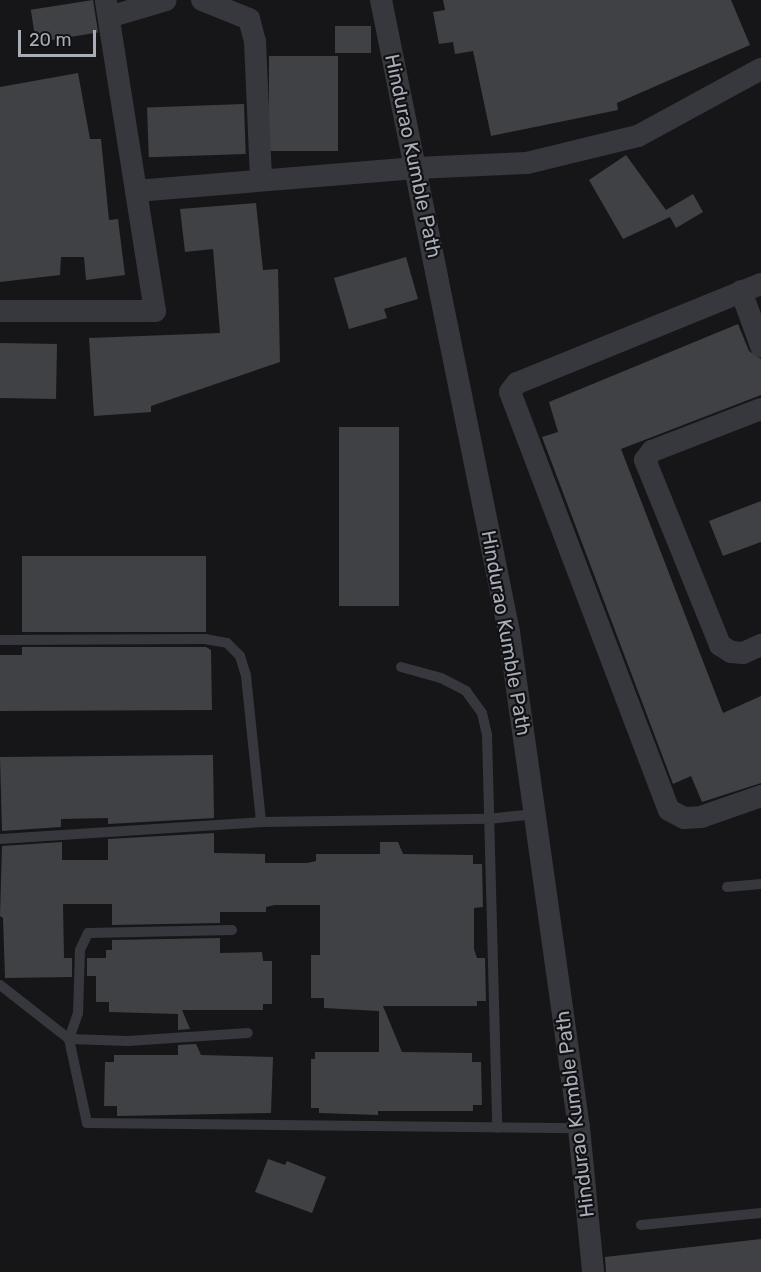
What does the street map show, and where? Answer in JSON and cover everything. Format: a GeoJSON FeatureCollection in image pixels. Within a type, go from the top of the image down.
{"type":"FeatureCollection","features":[{"type":"Feature","properties":{"kind":"street"},"geometry":{"type":"LineString","coordinates":[[0,311],[155,311],[107,8],[166,0]]}},
{"type":"Feature","properties":{"kind":"street"},"geometry":{"type":"LineString","coordinates":[[202,0],[249,19],[255,41],[261,180]]}},
{"type":"Feature","properties":{"kind":"street","name":"Hindurao Kumble Path"},"geometry":{"type":"LineString","coordinates":[[381,0],[509,632],[579,1128],[593,1272]]}},
{"type":"Feature","properties":{"kind":"street"},"geometry":{"type":"LineString","coordinates":[[136,190],[416,168],[527,163],[586,152],[638,136],[761,69]]}},
{"type":"Feature","properties":{"kind":"street"},"geometry":{"type":"LineString","coordinates":[[761,346],[751,287],[517,383],[510,393],[669,810],[684,818],[701,817],[761,796]]}},
{"type":"Feature","properties":{"kind":"street"},"geometry":{"type":"LineString","coordinates":[[761,409],[652,451],[645,460],[720,645],[731,652],[743,653],[761,645]]}},
{"type":"Feature","properties":{"kind":"lane"},"geometry":{"type":"LineString","coordinates":[[0,640],[205,639],[227,643],[240,656],[246,676],[261,822]]}},
{"type":"Feature","properties":{"kind":"lane"},"geometry":{"type":"LineString","coordinates":[[401,667],[441,678],[466,691],[482,713],[487,735],[497,1128]]}},
{"type":"Feature","properties":{"kind":"lane"},"geometry":{"type":"LineString","coordinates":[[0,839],[261,822],[488,819],[535,814]]}},
{"type":"Feature","properties":{"kind":"lane"},"geometry":{"type":"LineString","coordinates":[[727,887],[761,884]]}},
{"type":"Feature","properties":{"kind":"lane"},"geometry":{"type":"LineString","coordinates":[[232,930],[88,933],[80,950],[78,1013],[69,1039],[87,1123],[579,1128]]}},
{"type":"Feature","properties":{"kind":"lane"},"geometry":{"type":"LineString","coordinates":[[0,985],[69,1039],[128,1041],[248,1033]]}},
{"type":"Feature","properties":{"kind":"lane"},"geometry":{"type":"LineString","coordinates":[[641,1225],[761,1213]]}},
{"type":"Feature","properties":{"kind":"building"},"geometry":{"type":"Polygon","coordinates":[[[93,0],[98,33],[36,42],[31,10],[93,0]]]}},
{"type":"Feature","properties":{"kind":"building"},"geometry":{"type":"Polygon","coordinates":[[[443,0],[731,0],[750,45],[617,103],[618,110],[491,136],[473,51],[455,54],[453,42],[439,44],[433,12],[445,10],[443,0]]]}},
{"type":"Feature","properties":{"kind":"building"},"geometry":{"type":"Polygon","coordinates":[[[335,26],[371,26],[371,53],[335,53],[335,26]]]}},
{"type":"Feature","properties":{"kind":"building"},"geometry":{"type":"Polygon","coordinates":[[[269,56],[338,56],[338,151],[269,151],[269,56]]]}},
{"type":"Feature","properties":{"kind":"building"},"geometry":{"type":"Polygon","coordinates":[[[78,73],[90,139],[101,139],[109,220],[118,219],[125,275],[86,280],[84,257],[61,257],[60,275],[0,282],[0,87],[78,73]]]}},
{"type":"Feature","properties":{"kind":"building"},"geometry":{"type":"Polygon","coordinates":[[[244,104],[246,154],[149,157],[147,107],[244,104]]]}},
{"type":"Feature","properties":{"kind":"building"},"geometry":{"type":"Polygon","coordinates":[[[626,155],[666,210],[693,194],[703,212],[676,228],[670,217],[623,239],[589,180],[626,155]]]}},
{"type":"Feature","properties":{"kind":"building"},"geometry":{"type":"Polygon","coordinates":[[[256,203],[263,270],[278,269],[280,362],[151,406],[151,412],[94,416],[89,338],[220,333],[213,249],[185,252],[180,209],[256,203]]]}},
{"type":"Feature","properties":{"kind":"building"},"geometry":{"type":"Polygon","coordinates":[[[406,257],[418,299],[384,309],[387,318],[349,329],[334,278],[406,257]]]}},
{"type":"Feature","properties":{"kind":"building"},"geometry":{"type":"Polygon","coordinates":[[[738,324],[749,351],[761,359],[761,395],[621,449],[723,713],[761,696],[761,783],[702,802],[691,776],[673,784],[542,437],[558,432],[549,402],[738,324]]]}},
{"type":"Feature","properties":{"kind":"building"},"geometry":{"type":"Polygon","coordinates":[[[0,343],[57,344],[56,399],[0,398],[0,343]]]}},
{"type":"Feature","properties":{"kind":"building"},"geometry":{"type":"Polygon","coordinates":[[[339,427],[399,427],[399,606],[339,606],[339,427]]]}},
{"type":"Feature","properties":{"kind":"building"},"geometry":{"type":"Polygon","coordinates":[[[761,501],[761,542],[723,556],[709,521],[761,501]]]}},
{"type":"Feature","properties":{"kind":"building"},"geometry":{"type":"Polygon","coordinates":[[[22,556],[206,556],[206,632],[22,632],[22,556]]]}},
{"type":"Feature","properties":{"kind":"building"},"geometry":{"type":"Polygon","coordinates":[[[22,647],[206,647],[211,650],[212,710],[0,711],[0,655],[22,655],[22,647]]]}},
{"type":"Feature","properties":{"kind":"building"},"geometry":{"type":"Polygon","coordinates":[[[213,755],[214,818],[108,824],[108,818],[61,819],[61,827],[2,831],[0,757],[213,755]]]}},
{"type":"Feature","properties":{"kind":"building"},"geometry":{"type":"Polygon","coordinates":[[[214,833],[214,853],[265,854],[265,863],[307,863],[316,861],[316,854],[380,854],[380,842],[398,842],[403,854],[473,855],[473,864],[482,864],[483,907],[474,908],[474,949],[477,958],[485,958],[486,1001],[477,1001],[477,1006],[383,1006],[402,1052],[472,1053],[472,1062],[481,1062],[482,1105],[473,1105],[473,1111],[378,1111],[378,1115],[319,1113],[319,1108],[311,1108],[311,1059],[315,1059],[315,1052],[379,1052],[379,1011],[324,1008],[324,998],[311,998],[311,955],[320,955],[320,905],[275,905],[266,907],[266,912],[220,912],[220,923],[112,925],[112,904],[63,904],[64,958],[72,958],[72,977],[5,978],[3,918],[0,916],[2,846],[62,842],[62,860],[108,860],[108,839],[214,833]]]}},
{"type":"Feature","properties":{"kind":"building"},"geometry":{"type":"Polygon","coordinates":[[[220,938],[220,953],[262,952],[263,961],[272,961],[272,1004],[263,1004],[263,1010],[182,1010],[190,1029],[178,1030],[178,1014],[109,1012],[109,1002],[96,1002],[96,976],[87,976],[87,958],[106,958],[106,950],[112,950],[112,940],[220,938]]]}},
{"type":"Feature","properties":{"kind":"building"},"geometry":{"type":"Polygon","coordinates":[[[196,1044],[201,1055],[273,1057],[271,1113],[117,1116],[117,1106],[104,1106],[105,1062],[114,1062],[114,1055],[178,1055],[178,1045],[196,1044]]]}},
{"type":"Feature","properties":{"kind":"building"},"geometry":{"type":"Polygon","coordinates":[[[268,1159],[285,1165],[287,1161],[326,1177],[312,1213],[255,1192],[268,1159]]]}},
{"type":"Feature","properties":{"kind":"building"},"geometry":{"type":"Polygon","coordinates":[[[761,1239],[761,1272],[606,1272],[605,1257],[761,1239]]]}}]}
